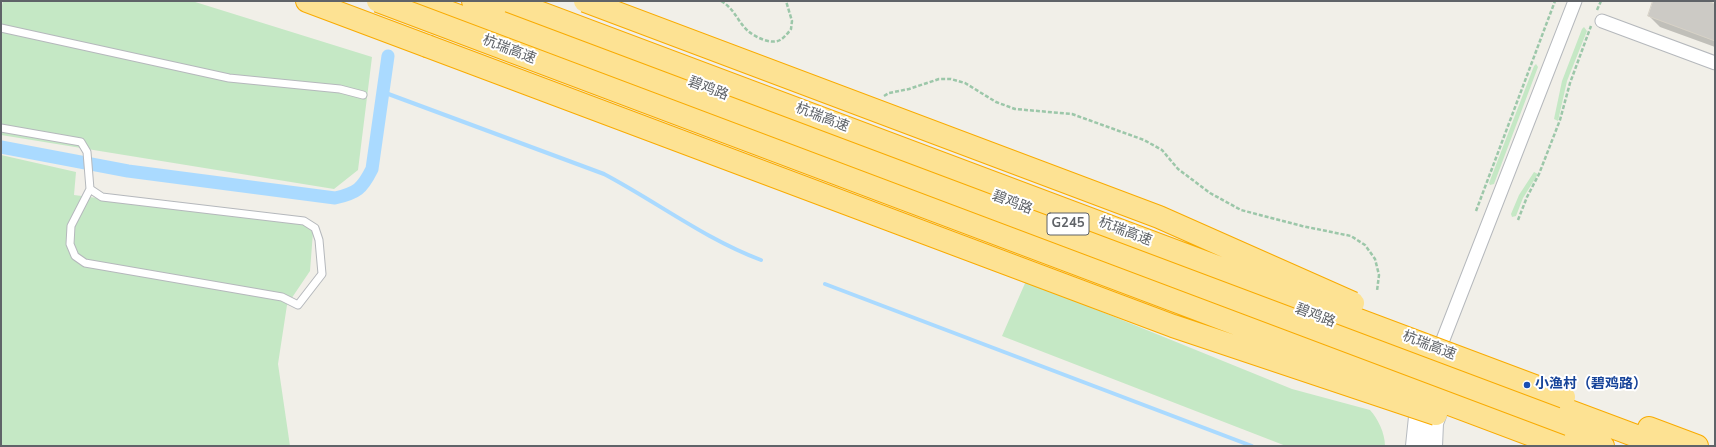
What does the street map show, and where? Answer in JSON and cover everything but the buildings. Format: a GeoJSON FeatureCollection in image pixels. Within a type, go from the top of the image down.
{"type":"FeatureCollection","features":[{"type":"Feature","properties":{"kind":"highway"},"geometry":{"type":"LineString","coordinates":[[307,1],[1173,326],[1530,446]]}},
{"type":"Feature","properties":{"kind":"highway","name":"杭瑞高速"},"geometry":{"type":"LineString","coordinates":[[378,1],[1561,446]]}},
{"type":"Feature","properties":{"kind":"highway","name":"碧鸡路"},"geometry":{"type":"LineString","coordinates":[[419,1],[1438,377],[1663,446]]}},
{"type":"Feature","properties":{"kind":"highway","name":"碧鸡路"},"geometry":{"type":"LineString","coordinates":[[473,1],[1438,377],[1603,446]]}},
{"type":"Feature","properties":{"kind":"highway","name":"杭瑞高速"},"geometry":{"type":"LineString","coordinates":[[509,1],[1697,446]]}},
{"type":"Feature","properties":{"kind":"highway"},"geometry":{"type":"LineString","coordinates":[[586,1],[1159,217],[1564,397]]}},
{"type":"Feature","properties":{"kind":"street"},"geometry":{"type":"LineString","coordinates":[[1415,446],[1418,417],[1438,377],[1570,2]]}},
{"type":"Feature","properties":{"kind":"street"},"geometry":{"type":"LineString","coordinates":[[1596,20],[1715,63]]}},
{"type":"Feature","properties":{"kind":"street"},"geometry":{"type":"LineString","coordinates":[[1433,446],[1438,377]]}},
{"type":"Feature","properties":{"kind":"lane"},"geometry":{"type":"LineString","coordinates":[[1,28],[229,78],[340,89],[363,95]]}},
{"type":"Feature","properties":{"kind":"lane"},"geometry":{"type":"LineString","coordinates":[[1,128],[81,142],[87,152],[90,189],[71,226],[70,244],[75,256],[85,263],[282,297],[298,305],[322,274],[319,240],[315,228],[304,221],[102,197],[90,189]]}},
{"type":"Feature","properties":{"kind":"path"},"geometry":{"type":"LineString","coordinates":[[721,1],[734,11],[748,31],[762,40],[770,42],[779,41],[791,30],[792,21],[786,1]]}},
{"type":"Feature","properties":{"kind":"path"},"geometry":{"type":"LineString","coordinates":[[1476,211],[1555,1]]}},
{"type":"Feature","properties":{"kind":"path"},"geometry":{"type":"LineString","coordinates":[[1518,220],[1526,197],[1539,174],[1560,120],[1570,83],[1596,20],[1601,1]]}},
{"type":"Feature","properties":{"kind":"path"},"geometry":{"type":"LineString","coordinates":[[883,96],[938,79],[951,78],[965,83],[996,102],[1014,109],[1072,114],[1144,140],[1162,150],[1178,169],[1210,193],[1241,210],[1302,226],[1351,236],[1356,239],[1365,245],[1374,259],[1379,275],[1378,291]]}},
{"type":"Feature","properties":{"kind":"green space"},"geometry":{"type":"Polygon","coordinates":[[[3,1],[192,1],[372,57],[358,170],[334,189],[1,135],[1,10],[3,1]]]}},
{"type":"Feature","properties":{"kind":"green space"},"geometry":{"type":"Polygon","coordinates":[[[1584,27],[1587,31],[1567,81],[1558,121],[1554,119],[1562,81],[1584,27]]]}},
{"type":"Feature","properties":{"kind":"green space"},"geometry":{"type":"Polygon","coordinates":[[[1536,64],[1538,67],[1494,184],[1490,185],[1489,183],[1536,64]]]}},
{"type":"Feature","properties":{"kind":"green space"},"geometry":{"type":"Polygon","coordinates":[[[1,155],[76,172],[74,195],[307,225],[313,232],[310,271],[287,305],[278,364],[290,446],[1,446],[1,155]]]}},
{"type":"Feature","properties":{"kind":"green space"},"geometry":{"type":"Polygon","coordinates":[[[1534,172],[1538,174],[1523,198],[1516,216],[1512,217],[1511,214],[1519,195],[1534,172]]]}},
{"type":"Feature","properties":{"kind":"green space"},"geometry":{"type":"Polygon","coordinates":[[[1026,281],[1292,389],[1370,410],[1380,426],[1384,436],[1385,446],[1286,446],[1002,336],[1026,281]]]}},
{"type":"Feature","properties":{"kind":"waterway"},"geometry":{"type":"LineString","coordinates":[[1,147],[128,171],[335,198],[354,192],[362,186],[372,169],[388,56]]}},
{"type":"Feature","properties":{"kind":"waterway"},"geometry":{"type":"LineString","coordinates":[[383,92],[604,174],[720,242],[761,260]]}},
{"type":"Feature","properties":{"kind":"waterway"},"geometry":{"type":"LineString","coordinates":[[825,284],[1252,446]]}},
{"type":"Feature","properties":{"kind":"place","name":"小渔村（碧鸡路）"},"geometry":{"type":"Point","coordinates":[1527,385]}}]}
